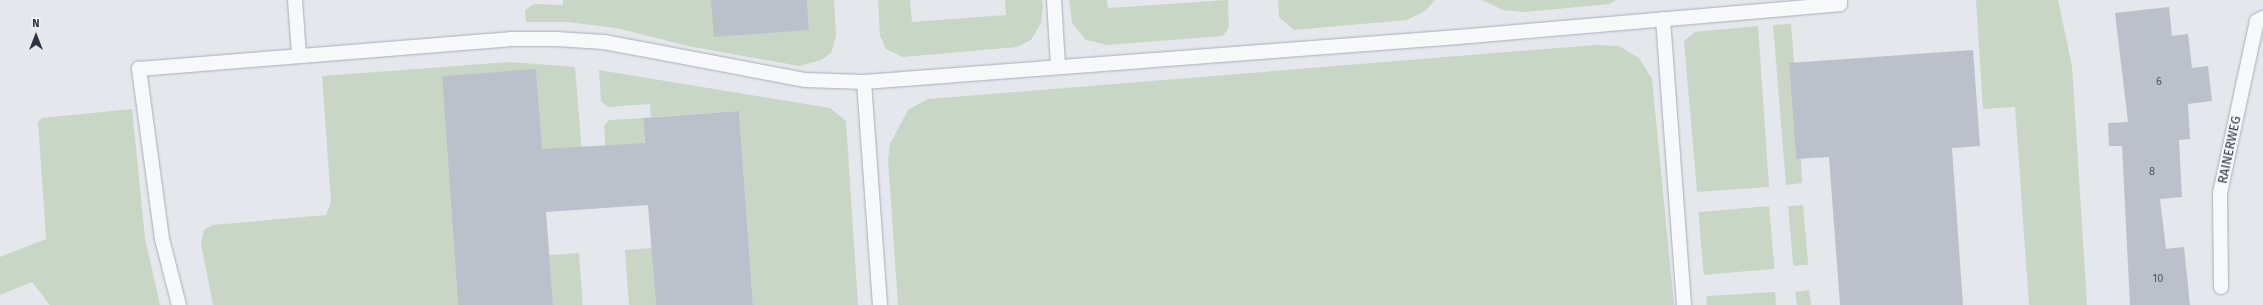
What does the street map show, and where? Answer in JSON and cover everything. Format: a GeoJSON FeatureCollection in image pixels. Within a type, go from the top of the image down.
{"type":"FeatureCollection","features":[{"type":"Feature","properties":{"kind":"lane"},"geometry":{"type":"LineString","coordinates":[[295,0],[299,56]]}},
{"type":"Feature","properties":{"kind":"lane"},"geometry":{"type":"LineString","coordinates":[[1054,0],[1058,66]]}},
{"type":"Feature","properties":{"kind":"lane"},"geometry":{"type":"LineString","coordinates":[[179,305],[162,239],[139,69],[510,39],[556,39],[604,42],[805,80],[864,82],[1663,19],[1840,4],[1840,0]]}},
{"type":"Feature","properties":{"kind":"lane","name":"RAINERWEG"},"geometry":{"type":"LineString","coordinates":[[2221,287],[2220,193],[2257,21],[2263,18]]}},
{"type":"Feature","properties":{"kind":"lane"},"geometry":{"type":"LineString","coordinates":[[1663,19],[1684,305]]}},
{"type":"Feature","properties":{"kind":"lane"},"geometry":{"type":"LineString","coordinates":[[864,82],[880,305]]}},
{"type":"Feature","properties":{"kind":"green space"},"geometry":{"type":"Polygon","coordinates":[[[563,0],[711,0],[809,30],[807,0],[834,0],[836,36],[831,53],[821,60],[799,66],[688,46],[616,28],[567,22],[526,22],[525,10],[534,4],[563,5],[563,0]]]}},
{"type":"Feature","properties":{"kind":"green space"},"geometry":{"type":"Polygon","coordinates":[[[878,0],[910,0],[912,22],[1006,15],[1005,0],[1042,0],[1043,6],[1041,23],[1031,40],[1017,47],[903,57],[886,49],[880,36],[878,0]]]}},
{"type":"Feature","properties":{"kind":"green space"},"geometry":{"type":"Polygon","coordinates":[[[1069,0],[1107,0],[1108,8],[1228,0],[1229,27],[1223,36],[1107,45],[1086,40],[1072,23],[1069,0]]]}},
{"type":"Feature","properties":{"kind":"green space"},"geometry":{"type":"Polygon","coordinates":[[[1278,0],[1435,0],[1425,11],[1407,20],[1294,30],[1279,17],[1278,0]]]}},
{"type":"Feature","properties":{"kind":"green space"},"geometry":{"type":"Polygon","coordinates":[[[1482,0],[1616,0],[1610,4],[1525,12],[1503,10],[1482,0]]]}},
{"type":"Feature","properties":{"kind":"green space"},"geometry":{"type":"Polygon","coordinates":[[[1976,0],[2058,0],[2072,66],[2087,305],[2029,305],[2015,107],[1983,109],[1976,0]]]}},
{"type":"Feature","properties":{"kind":"green space"},"geometry":{"type":"Polygon","coordinates":[[[1791,24],[1794,63],[1789,64],[1796,159],[1801,159],[1802,183],[1786,185],[1773,25],[1791,24]]]}},
{"type":"Feature","properties":{"kind":"green space"},"geometry":{"type":"Polygon","coordinates":[[[1758,26],[1769,187],[1697,192],[1684,41],[1695,32],[1758,26]]]}},
{"type":"Feature","properties":{"kind":"green space"},"geometry":{"type":"Polygon","coordinates":[[[1595,45],[1619,46],[1639,58],[1652,79],[1674,305],[898,305],[888,160],[890,144],[908,110],[928,99],[1595,45]]]}},
{"type":"Feature","properties":{"kind":"green space"},"geometry":{"type":"Polygon","coordinates":[[[511,62],[575,67],[582,153],[542,157],[536,70],[442,76],[458,305],[213,305],[201,244],[204,230],[212,225],[326,215],[331,202],[322,76],[511,62]]]}},
{"type":"Feature","properties":{"kind":"green space"},"geometry":{"type":"Polygon","coordinates":[[[599,70],[830,108],[846,121],[858,305],[753,305],[739,111],[651,117],[650,104],[608,107],[601,101],[599,70]]]}},
{"type":"Feature","properties":{"kind":"green space"},"geometry":{"type":"Polygon","coordinates":[[[132,109],[145,238],[160,305],[50,305],[32,282],[0,295],[0,257],[46,239],[38,122],[42,118],[132,109]]]}},
{"type":"Feature","properties":{"kind":"green space"},"geometry":{"type":"Polygon","coordinates":[[[643,118],[645,149],[606,152],[604,126],[609,120],[643,118]]]}},
{"type":"Feature","properties":{"kind":"green space"},"geometry":{"type":"Polygon","coordinates":[[[1803,205],[1808,265],[1793,266],[1788,206],[1803,205]]]}},
{"type":"Feature","properties":{"kind":"green space"},"geometry":{"type":"Polygon","coordinates":[[[1769,206],[1774,269],[1704,275],[1698,212],[1769,206]]]}},
{"type":"Feature","properties":{"kind":"green space"},"geometry":{"type":"Polygon","coordinates":[[[652,248],[656,305],[629,305],[625,250],[652,248]]]}},
{"type":"Feature","properties":{"kind":"green space"},"geometry":{"type":"Polygon","coordinates":[[[579,253],[583,305],[553,305],[549,255],[579,253]]]}},
{"type":"Feature","properties":{"kind":"green space"},"geometry":{"type":"Polygon","coordinates":[[[1809,290],[1811,305],[1797,305],[1795,292],[1809,290]]]}},
{"type":"Feature","properties":{"kind":"green space"},"geometry":{"type":"Polygon","coordinates":[[[1775,292],[1776,305],[1707,305],[1706,296],[1775,292]]]}},
{"type":"Feature","properties":{"kind":"building"},"geometry":{"type":"Polygon","coordinates":[[[711,0],[807,0],[809,30],[714,37],[711,0]]]}},
{"type":"Feature","properties":{"kind":"building"},"geometry":{"type":"Polygon","coordinates":[[[2169,7],[2172,36],[2188,34],[2192,68],[2208,66],[2212,101],[2188,104],[2190,139],[2179,140],[2182,197],[2160,199],[2166,249],[2184,247],[2190,305],[2130,305],[2122,146],[2109,146],[2108,123],[2128,122],[2115,13],[2169,7]]]}},
{"type":"Feature","properties":{"kind":"building"},"geometry":{"type":"Polygon","coordinates":[[[1973,50],[1980,146],[1952,148],[1963,305],[1840,305],[1829,157],[1796,159],[1789,63],[1973,50]]]}},
{"type":"Feature","properties":{"kind":"building"},"geometry":{"type":"Polygon","coordinates":[[[536,69],[542,149],[645,143],[643,118],[739,111],[753,305],[656,305],[648,205],[546,212],[553,305],[458,305],[442,76],[536,69]]]}}]}
